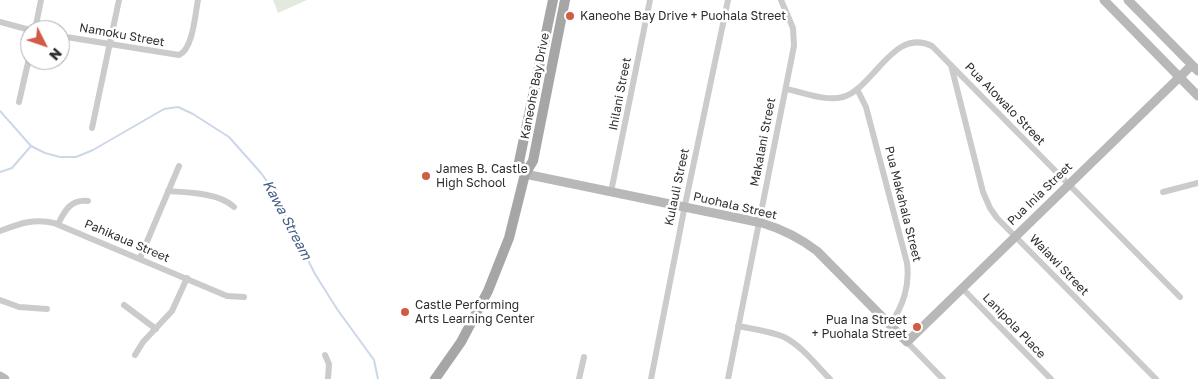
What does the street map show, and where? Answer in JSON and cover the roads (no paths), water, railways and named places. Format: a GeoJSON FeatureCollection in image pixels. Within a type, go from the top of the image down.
{"type":"FeatureCollection","features":[{"type":"Feature","properties":{"kind":"main road","name":"Kaneohe Bay Drive"},"geometry":{"type":"LineString","coordinates":[[525,174],[519,162],[553,0]]}},
{"type":"Feature","properties":{"kind":"main road","name":"Kaneohe Bay Drive"},"geometry":{"type":"LineString","coordinates":[[435,379],[461,342],[488,291],[509,238],[525,174],[533,161],[565,0]]}},
{"type":"Feature","properties":{"kind":"main road"},"geometry":{"type":"LineString","coordinates":[[536,84],[547,87]]}},
{"type":"Feature","properties":{"kind":"street"},"geometry":{"type":"LineString","coordinates":[[37,20],[41,0]]}},
{"type":"Feature","properties":{"kind":"street"},"geometry":{"type":"LineString","coordinates":[[92,128],[119,0]]}},
{"type":"Feature","properties":{"kind":"street","name":"Namoku Street"},"geometry":{"type":"LineString","coordinates":[[70,38],[172,55],[182,54],[189,45],[198,0]]}},
{"type":"Feature","properties":{"kind":"street","name":"Ihilani Street"},"geometry":{"type":"LineString","coordinates":[[611,192],[650,0]]}},
{"type":"Feature","properties":{"kind":"street","name":"Kulauli Street"},"geometry":{"type":"LineString","coordinates":[[651,379],[684,207],[728,0]]}},
{"type":"Feature","properties":{"kind":"street","name":"Makalani Street"},"geometry":{"type":"LineString","coordinates":[[728,379],[795,40],[793,28],[782,0]]}},
{"type":"Feature","properties":{"kind":"street"},"geometry":{"type":"LineString","coordinates":[[1104,0],[1198,96]]}},
{"type":"Feature","properties":{"kind":"street"},"geometry":{"type":"LineString","coordinates":[[1128,0],[1195,68]]}},
{"type":"Feature","properties":{"kind":"street"},"geometry":{"type":"LineString","coordinates":[[0,22],[20,27]]}},
{"type":"Feature","properties":{"kind":"street","name":"Pua Alowalo Street"},"geometry":{"type":"LineString","coordinates":[[786,89],[833,98],[844,96],[857,89],[896,51],[908,44],[918,42],[928,44],[936,49],[1180,297]]}},
{"type":"Feature","properties":{"kind":"street","name":"Waiawi Street"},"geometry":{"type":"LineString","coordinates":[[950,64],[984,197],[993,213],[1156,379]]}},
{"type":"Feature","properties":{"kind":"street","name":"Pua Inia Street"},"geometry":{"type":"LineString","coordinates":[[907,342],[1179,76],[1195,68]]}},
{"type":"Feature","properties":{"kind":"street"},"geometry":{"type":"LineString","coordinates":[[19,102],[26,70]]}},
{"type":"Feature","properties":{"kind":"street","name":"Pua Makahala Street"},"geometry":{"type":"LineString","coordinates":[[857,89],[866,107],[907,263],[907,281],[902,306],[890,324]]}},
{"type":"Feature","properties":{"kind":"street"},"geometry":{"type":"LineString","coordinates":[[140,258],[179,166]]}},
{"type":"Feature","properties":{"kind":"street","name":"Puohala Street"},"geometry":{"type":"LineString","coordinates":[[525,174],[759,222],[783,230],[824,258],[943,379]]}},
{"type":"Feature","properties":{"kind":"street"},"geometry":{"type":"LineString","coordinates":[[1163,192],[1198,184]]}},
{"type":"Feature","properties":{"kind":"street"},"geometry":{"type":"LineString","coordinates":[[168,191],[189,192],[221,198],[234,207]]}},
{"type":"Feature","properties":{"kind":"street"},"geometry":{"type":"LineString","coordinates":[[58,224],[70,205],[79,201],[88,201]]}},
{"type":"Feature","properties":{"kind":"street","name":"Pahikaua Street"},"geometry":{"type":"LineString","coordinates":[[0,231],[29,221],[48,221],[227,296],[244,297]]}},
{"type":"Feature","properties":{"kind":"street"},"geometry":{"type":"LineString","coordinates":[[135,355],[143,342],[175,306],[187,278]]}},
{"type":"Feature","properties":{"kind":"street","name":"Lanipola Place"},"geometry":{"type":"LineString","coordinates":[[962,288],[1051,379]]}},
{"type":"Feature","properties":{"kind":"street"},"geometry":{"type":"LineString","coordinates":[[0,300],[19,306],[48,309]]}},
{"type":"Feature","properties":{"kind":"street"},"geometry":{"type":"LineString","coordinates":[[124,305],[156,329]]}},
{"type":"Feature","properties":{"kind":"street"},"geometry":{"type":"LineString","coordinates":[[738,326],[786,338],[796,345],[830,379]]}},
{"type":"Feature","properties":{"kind":"street"},"geometry":{"type":"LineString","coordinates":[[325,355],[329,364],[328,379]]}},
{"type":"Feature","properties":{"kind":"street"},"geometry":{"type":"LineString","coordinates":[[579,379],[584,357]]}},
{"type":"Feature","properties":{"kind":"street"},"geometry":{"type":"LineString","coordinates":[[0,376],[5,379]]}},
{"type":"Feature","properties":{"kind":"waterway","name":"Kawa Stream"},"geometry":{"type":"LineString","coordinates":[[0,172],[12,168],[31,146],[45,153],[60,157],[76,157],[93,150],[164,109],[178,107],[193,114],[229,137],[271,187],[315,274],[337,309],[374,360],[378,379]]}},
{"type":"Feature","properties":{"kind":"waterway"},"geometry":{"type":"LineString","coordinates":[[0,111],[31,146]]}},
{"type":"Feature","properties":{"kind":"place","name":"Kaneohe Bay Drive + Puohala Street"},"geometry":{"type":"Point","coordinates":[570,16]}},
{"type":"Feature","properties":{"kind":"place","name":"James B. Castle High School"},"geometry":{"type":"Point","coordinates":[426,176]}},
{"type":"Feature","properties":{"kind":"place","name":"Castle Performing Arts Learning Center"},"geometry":{"type":"Point","coordinates":[405,312]}},
{"type":"Feature","properties":{"kind":"place","name":"Pua Ina Street + Puohala Street"},"geometry":{"type":"Point","coordinates":[917,327]}}]}
